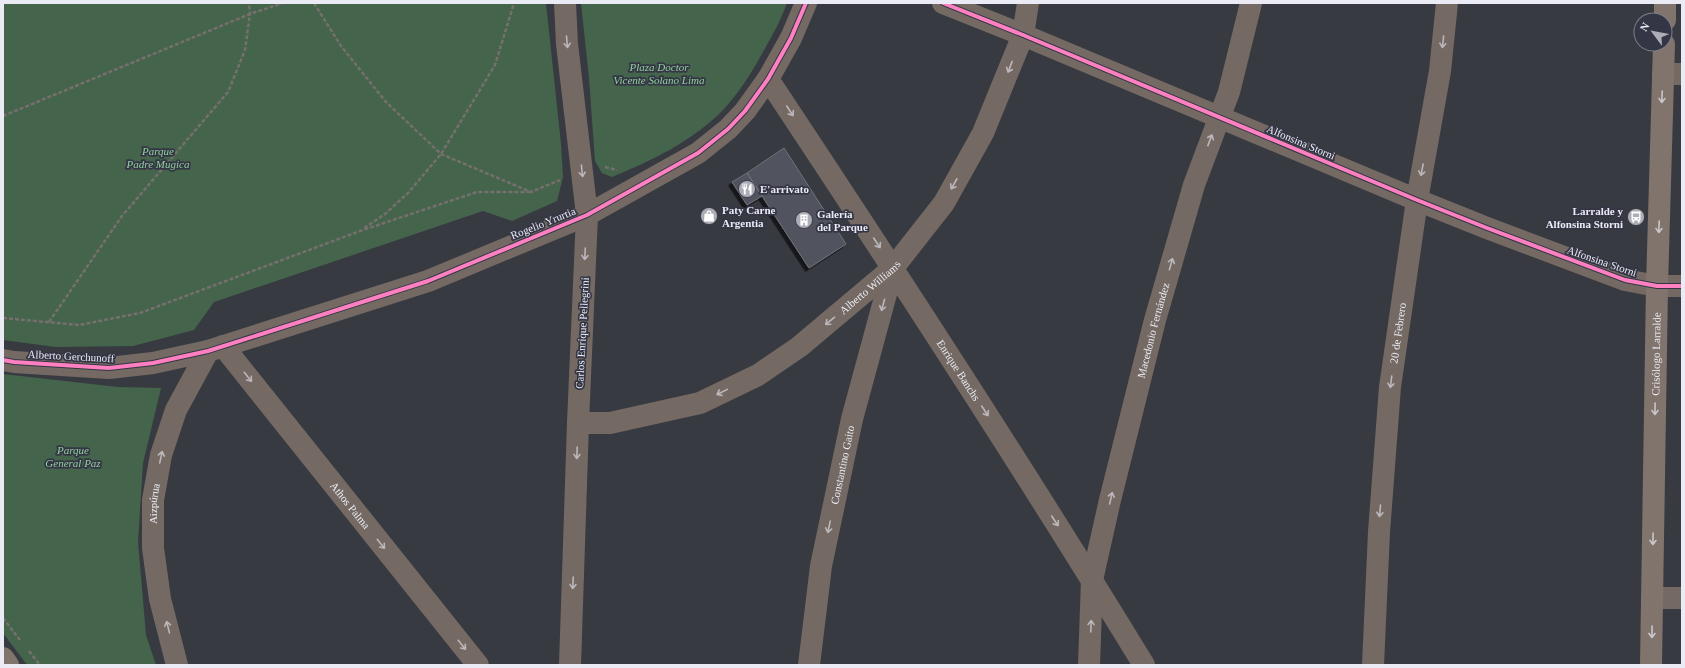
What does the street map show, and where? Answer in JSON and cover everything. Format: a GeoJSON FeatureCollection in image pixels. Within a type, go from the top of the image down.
{"type":"FeatureCollection","features":[{"type":"Feature","properties":{"kind":"street","name":"Carlos Enrique Pellegrini"},"geometry":{"type":"LineString","coordinates":[[565,3],[567,44],[587,215],[570,665]]}},
{"type":"Feature","properties":{"kind":"street","name":"Rogelio Yrurtia"},"geometry":{"type":"LineString","coordinates":[[216,348],[428,280],[587,215],[698,153],[728,129],[745,111],[768,79],[791,38],[806,3]]}},
{"type":"Feature","properties":{"kind":"street","name":"Alfonsina Storni"},"geometry":{"type":"LineString","coordinates":[[942,3],[1023,35],[1417,200],[1625,280],[1657,286],[1682,286]]}},
{"type":"Feature","properties":{"kind":"street","name":"Alberto Williams"},"geometry":{"type":"LineString","coordinates":[[578,423],[610,423],[700,403],[758,375],[799,346],[893,268],[948,196],[983,132],[1023,35],[1028,3]]}},
{"type":"Feature","properties":{"kind":"street","name":"Macedonio Fernández"},"geometry":{"type":"LineString","coordinates":[[1089,665],[1092,580],[1110,500],[1155,320],[1194,185],[1228,92],[1251,3]]}},
{"type":"Feature","properties":{"kind":"street","name":"20 de Febrero"},"geometry":{"type":"LineString","coordinates":[[1373,665],[1379,532],[1390,387],[1417,200],[1440,71],[1447,3]]}},
{"type":"Feature","properties":{"kind":"street","name":"Crisólogo Larralde"},"geometry":{"type":"LineString","coordinates":[[1651,665],[1657,286],[1673,74],[1666,52]]}},
{"type":"Feature","properties":{"kind":"street","name":"Enrique Banchs"},"geometry":{"type":"LineString","coordinates":[[768,79],[893,268],[1092,580],[1144,665]]}},
{"type":"Feature","properties":{"kind":"street","name":"Constantino Gaito"},"geometry":{"type":"LineString","coordinates":[[809,665],[822,558],[852,420],[893,268]]}},
{"type":"Feature","properties":{"kind":"street","name":"Alberto Gerchunoff"},"geometry":{"type":"LineString","coordinates":[[3,360],[109,368],[153,363],[216,348]]}},
{"type":"Feature","properties":{"kind":"street","name":"Aizpúrua"},"geometry":{"type":"LineString","coordinates":[[177,665],[160,599],[153,548],[154,500],[161,455],[176,410],[216,348]]}},
{"type":"Feature","properties":{"kind":"street","name":"Athos Palma"},"geometry":{"type":"LineString","coordinates":[[216,348],[478,665]]}},
{"type":"Feature","properties":{"kind":"street"},"geometry":{"type":"LineString","coordinates":[[1652,598],[1682,598]]}},
{"type":"Feature","properties":{"kind":"street"},"geometry":{"type":"LineString","coordinates":[[3,658],[8,665]]}},
{"type":"Feature","properties":{"kind":"path"},"geometry":{"type":"LineString","coordinates":[[49,322],[122,216],[228,92],[245,50],[250,14],[249,3]]}},
{"type":"Feature","properties":{"kind":"path"},"geometry":{"type":"LineString","coordinates":[[3,116],[250,14],[283,3]]}},
{"type":"Feature","properties":{"kind":"path"},"geometry":{"type":"LineString","coordinates":[[314,3],[341,46],[386,102],[441,154],[531,192]]}},
{"type":"Feature","properties":{"kind":"path"},"geometry":{"type":"LineString","coordinates":[[360,231],[385,214],[408,193],[441,154],[495,65],[514,3]]}},
{"type":"Feature","properties":{"kind":"path"},"geometry":{"type":"LineString","coordinates":[[3,318],[79,325],[140,313],[360,231],[477,192],[531,192],[582,171],[602,166],[619,171]]}},
{"type":"Feature","properties":{"kind":"green space","name":"Parque Padre Mugica"},"geometry":{"type":"Polygon","coordinates":[[[3,3],[546,3],[561,144],[563,177],[557,201],[512,221],[483,211],[214,302],[194,330],[133,346],[56,347],[3,340],[3,3]]]}},
{"type":"Feature","properties":{"kind":"green space","name":"Plaza Doctor Vicente Solano Lima"},"geometry":{"type":"Polygon","coordinates":[[[581,3],[787,3],[776,28],[754,67],[740,89],[723,110],[685,141],[642,164],[612,177],[602,173],[595,161],[589,78],[581,3]]]}},
{"type":"Feature","properties":{"kind":"green space","name":"Parque General Paz"},"geometry":{"type":"Polygon","coordinates":[[[3,374],[118,387],[161,388],[143,463],[138,542],[146,635],[156,665],[27,665],[3,633],[3,374]]]}},
{"type":"Feature","properties":{"kind":"building","name":"Galería del Parque"},"geometry":{"type":"Polygon","coordinates":[[[784,148],[846,244],[809,268],[747,173],[784,148]]]}},
{"type":"Feature","properties":{"kind":"building","name":"E'arrivato"},"geometry":{"type":"Polygon","coordinates":[[[747,173],[762,196],[747,205],[732,182],[747,173]]]}},
{"type":"Feature","properties":{"kind":"cycle path"},"geometry":{"type":"LineString","coordinates":[[3,360],[109,368],[153,363],[208,351],[428,281],[587,215],[698,153],[728,129],[745,111],[768,79],[791,38],[806,3]]}},
{"type":"Feature","properties":{"kind":"cycle path"},"geometry":{"type":"LineString","coordinates":[[943,3],[1487,228],[1625,280],[1657,286],[1682,286]]}},
{"type":"Feature","properties":{"kind":"place","name":"E'arrivato"},"geometry":{"type":"Point","coordinates":[747,189]}},
{"type":"Feature","properties":{"kind":"place","name":"Paty Carne Argentia"},"geometry":{"type":"Point","coordinates":[709,216]}},
{"type":"Feature","properties":{"kind":"place","name":"Larralde y Alfonsina Storni"},"geometry":{"type":"Point","coordinates":[1636,217]}},
{"type":"Feature","properties":{"kind":"place","name":"Galería del Parque"},"geometry":{"type":"Point","coordinates":[804,220]}}]}
